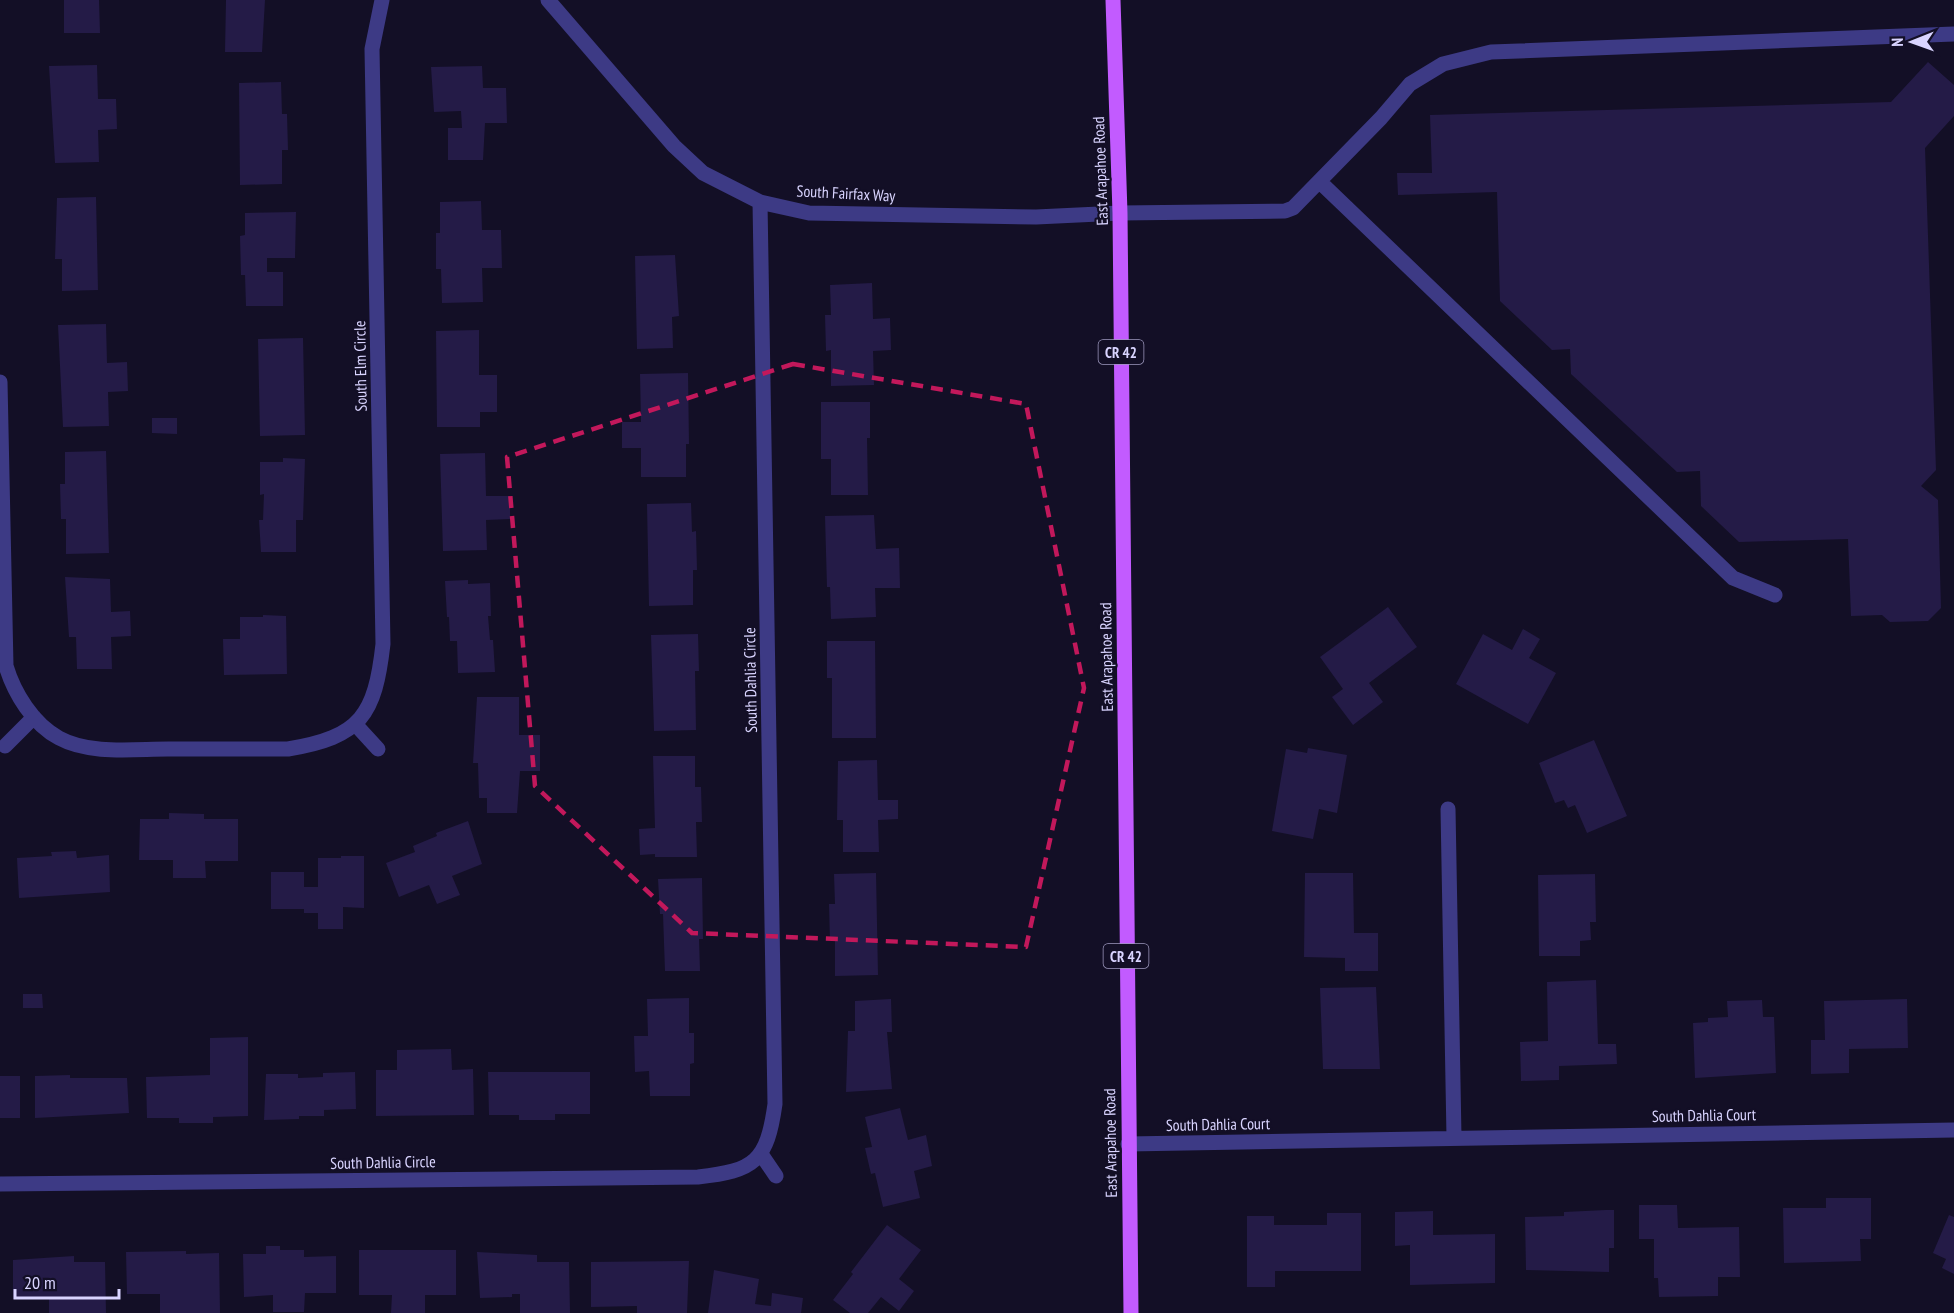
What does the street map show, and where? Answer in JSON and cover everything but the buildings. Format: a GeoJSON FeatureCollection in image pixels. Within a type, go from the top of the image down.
{"type":"FeatureCollection","features":[{"type":"Feature","properties":{"kind":"main road","name":"East Arapahoe Road"},"geometry":{"type":"LineString","coordinates":[[1113,0],[1120,213],[1131,1313]]}},
{"type":"Feature","properties":{"kind":"street","name":"South Elm Circle"},"geometry":{"type":"LineString","coordinates":[[356,725],[369,708],[379,681],[383,644],[372,49],[382,0]]}},
{"type":"Feature","properties":{"kind":"street","name":"South Fairfax Way"},"geometry":{"type":"LineString","coordinates":[[548,0],[674,146],[703,173],[760,202],[809,213],[1036,217],[1120,213],[1286,211],[1293,208],[1320,182],[1410,84],[1443,63],[1491,52],[1954,34]]}},
{"type":"Feature","properties":{"kind":"street"},"geometry":{"type":"LineString","coordinates":[[1320,182],[1733,578],[1775,595]]}},
{"type":"Feature","properties":{"kind":"street","name":"South Dahlia Circle"},"geometry":{"type":"LineString","coordinates":[[0,1184],[698,1178],[727,1174],[746,1167],[761,1154],[771,1135],[775,1104],[760,202]]}},
{"type":"Feature","properties":{"kind":"street"},"geometry":{"type":"LineString","coordinates":[[0,382],[6,666],[12,686],[34,717],[59,738],[85,746],[119,749],[288,749],[315,744],[356,725],[378,749]]}},
{"type":"Feature","properties":{"kind":"street"},"geometry":{"type":"LineString","coordinates":[[5,746],[34,717]]}},
{"type":"Feature","properties":{"kind":"street"},"geometry":{"type":"LineString","coordinates":[[1448,809],[1454,1137]]}},
{"type":"Feature","properties":{"kind":"street","name":"South Dahlia Court"},"geometry":{"type":"LineString","coordinates":[[1128,1144],[1954,1130]]}},
{"type":"Feature","properties":{"kind":"street"},"geometry":{"type":"LineString","coordinates":[[761,1154],[776,1176]]}},
{"type":"Feature","properties":{"kind":"highlighted area"},"geometry":{"type":"Polygon","coordinates":[[[793,364],[1026,404],[1084,688],[1026,947],[692,933],[535,786],[507,457],[793,364]]]}}]}
